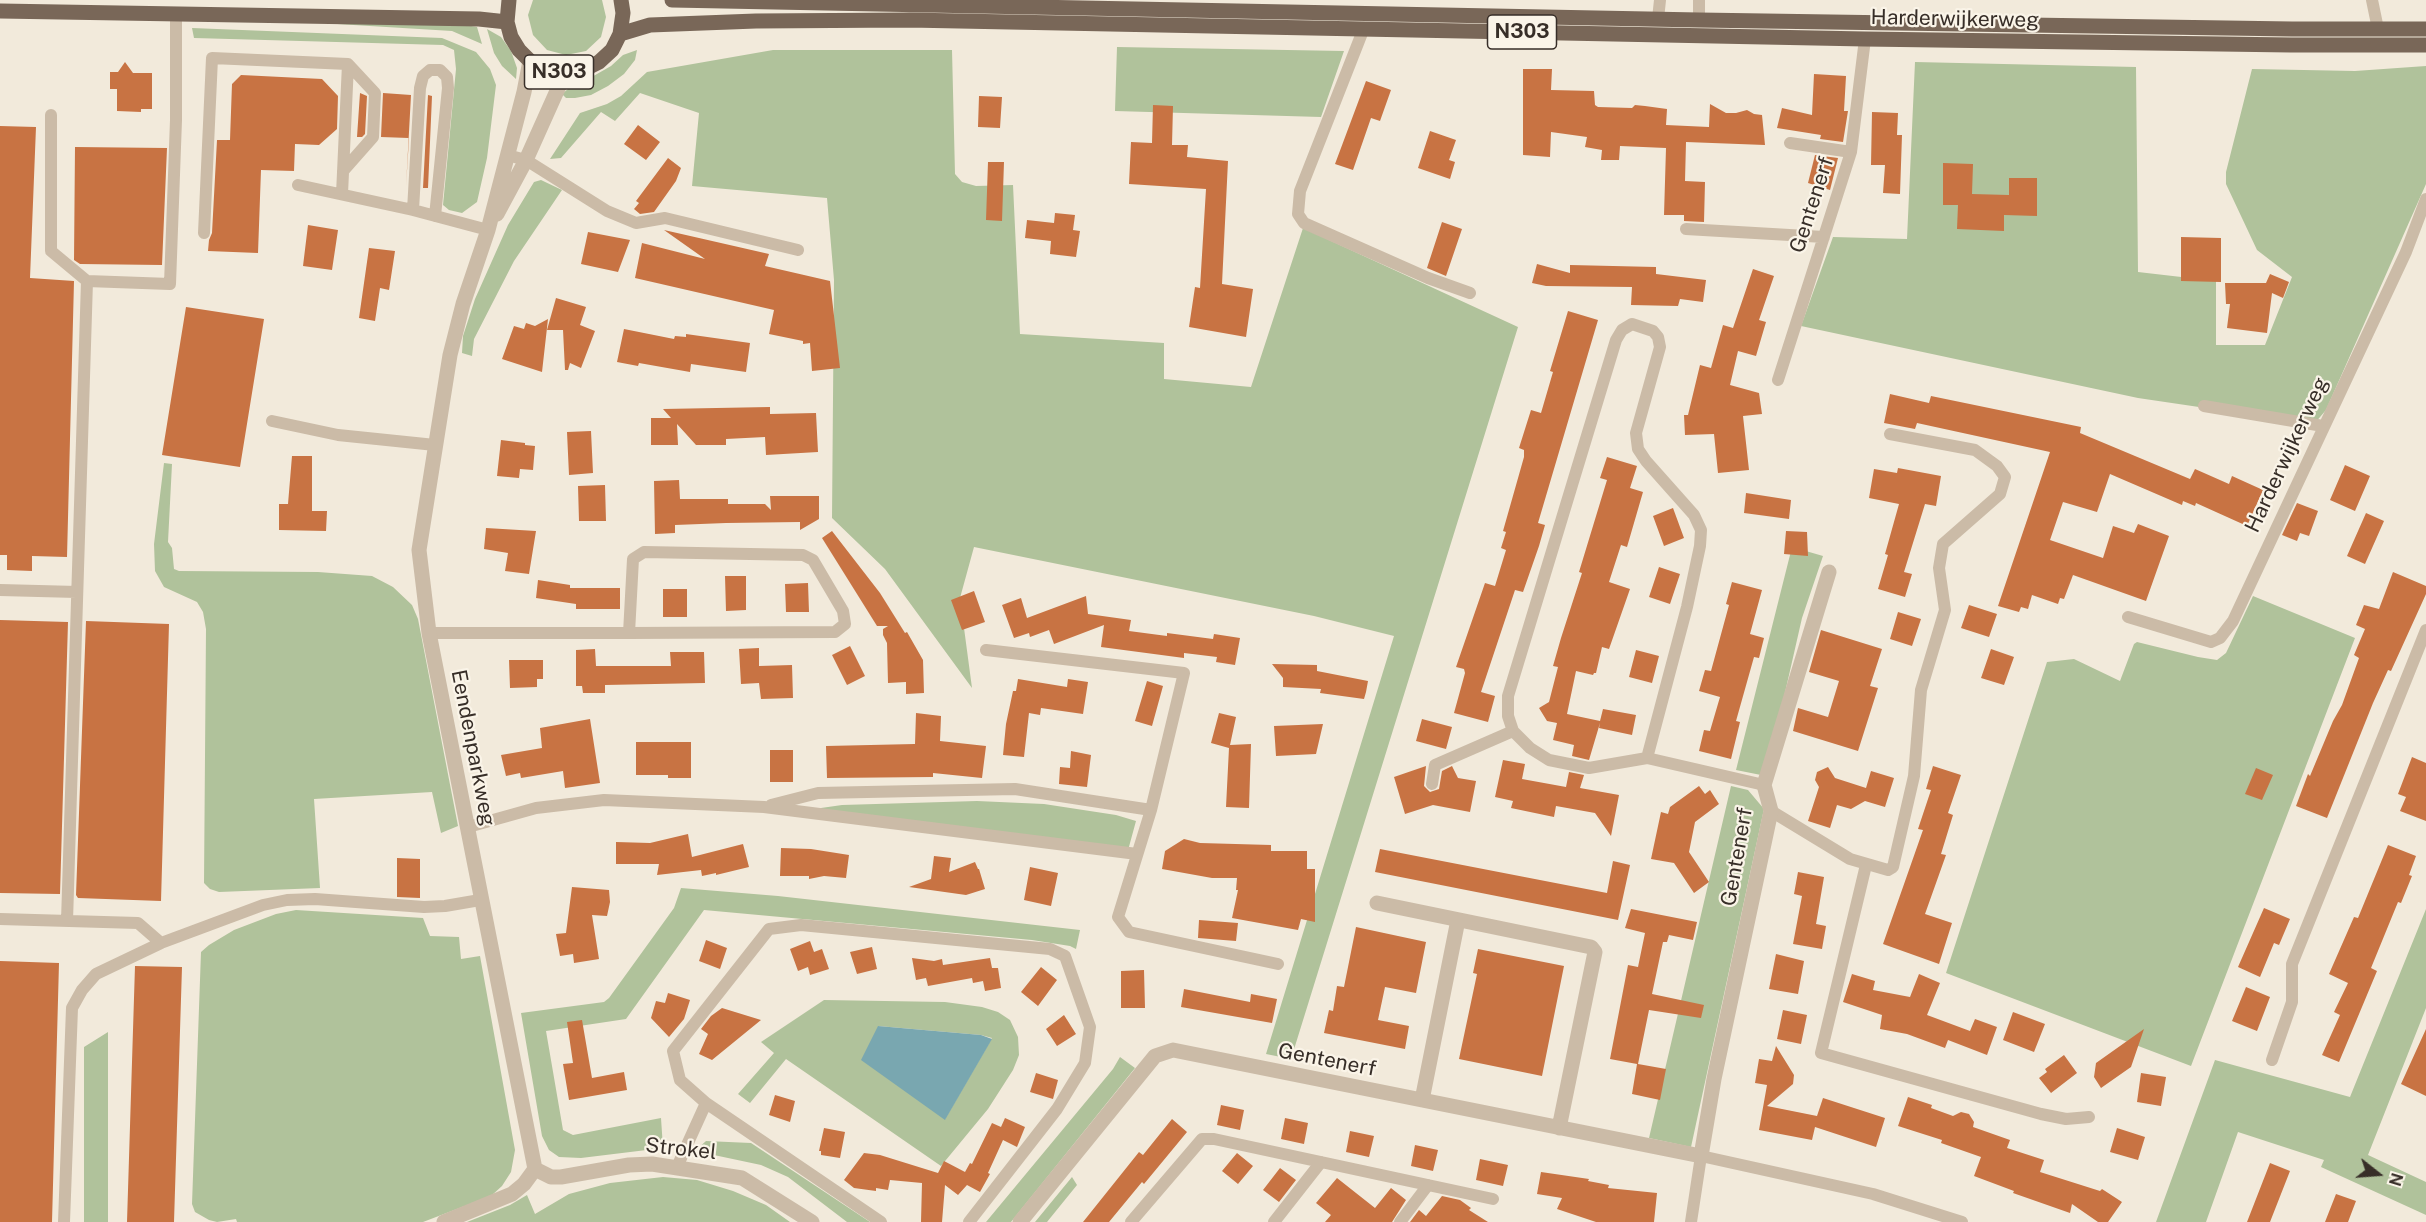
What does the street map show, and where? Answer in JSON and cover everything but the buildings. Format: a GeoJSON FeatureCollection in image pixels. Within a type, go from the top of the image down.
{"type":"FeatureCollection","features":[{"type":"Feature","properties":{"kind":"main road","name":"N303"},"geometry":{"type":"LineString","coordinates":[[509,0],[507,22],[511,37],[530,61],[546,70],[565,73],[583,70],[599,62],[612,50],[620,34]]}},
{"type":"Feature","properties":{"kind":"main road"},"geometry":{"type":"LineString","coordinates":[[620,34],[624,12],[621,0]]}},
{"type":"Feature","properties":{"kind":"main road","name":"Harderwijkerweg"},"geometry":{"type":"LineString","coordinates":[[672,0],[1699,20],[2426,29]]}},
{"type":"Feature","properties":{"kind":"main road"},"geometry":{"type":"LineString","coordinates":[[0,11],[479,19],[507,22]]}},
{"type":"Feature","properties":{"kind":"main road","name":"Harderwijkerweg"},"geometry":{"type":"LineString","coordinates":[[620,34],[650,26],[756,21],[909,20],[1865,39],[2426,45]]}},
{"type":"Feature","properties":{"kind":"street","name":"Eendenparkweg"},"geometry":{"type":"LineString","coordinates":[[530,61],[488,230],[463,304],[450,355],[419,550],[429,633],[535,1169]]}},
{"type":"Feature","properties":{"kind":"street","name":"Eendenparkweg"},"geometry":{"type":"LineString","coordinates":[[488,230],[526,160],[565,73]]}},
{"type":"Feature","properties":{"kind":"street","name":"Gentenerf"},"geometry":{"type":"LineString","coordinates":[[1020,1222],[1155,1056],[1173,1050],[1701,1156],[1714,1079],[1771,811],[1764,785],[1828,572]]}},
{"type":"Feature","properties":{"kind":"street"},"geometry":{"type":"LineString","coordinates":[[1377,903],[1591,947],[1595,952],[1559,1128]]}},
{"type":"Feature","properties":{"kind":"street"},"geometry":{"type":"LineString","coordinates":[[1422,1100],[1458,920]]}},
{"type":"Feature","properties":{"kind":"street","name":"Strokel"},"geometry":{"type":"LineString","coordinates":[[535,1169],[551,1177],[561,1177],[629,1165],[652,1164],[742,1178],[812,1222]]}},
{"type":"Feature","properties":{"kind":"street"},"geometry":{"type":"LineString","coordinates":[[444,1222],[512,1194],[524,1184],[535,1169]]}},
{"type":"Feature","properties":{"kind":"lane"},"geometry":{"type":"LineString","coordinates":[[1658,19],[1660,0]]}},
{"type":"Feature","properties":{"kind":"lane"},"geometry":{"type":"LineString","coordinates":[[1699,0],[1699,20]]}},
{"type":"Feature","properties":{"kind":"lane"},"geometry":{"type":"LineString","coordinates":[[2372,0],[2378,29]]}},
{"type":"Feature","properties":{"kind":"lane"},"geometry":{"type":"LineString","coordinates":[[51,115],[51,250],[87,281],[170,284],[176,120],[176,14]]}},
{"type":"Feature","properties":{"kind":"lane"},"geometry":{"type":"LineString","coordinates":[[1364,28],[1300,191],[1298,214],[1304,223],[1428,278],[1470,293]]}},
{"type":"Feature","properties":{"kind":"lane","name":"Gentenerf"},"geometry":{"type":"LineString","coordinates":[[1778,380],[1851,152],[1865,39]]}},
{"type":"Feature","properties":{"kind":"lane"},"geometry":{"type":"LineString","coordinates":[[204,233],[212,58],[348,64],[375,93],[373,137],[343,171]]}},
{"type":"Feature","properties":{"kind":"lane"},"geometry":{"type":"LineString","coordinates":[[342,194],[348,64]]}},
{"type":"Feature","properties":{"kind":"lane"},"geometry":{"type":"LineString","coordinates":[[413,210],[420,88],[423,76],[430,70],[440,70],[447,77],[448,88],[435,216]]}},
{"type":"Feature","properties":{"kind":"lane"},"geometry":{"type":"LineString","coordinates":[[1790,143],[1851,152]]}},
{"type":"Feature","properties":{"kind":"lane"},"geometry":{"type":"LineString","coordinates":[[507,155],[526,160],[607,211],[636,223],[665,218],[798,250]]}},
{"type":"Feature","properties":{"kind":"lane"},"geometry":{"type":"LineString","coordinates":[[298,185],[413,210],[488,230]]}},
{"type":"Feature","properties":{"kind":"lane","name":"Harderwijkerweg"},"geometry":{"type":"LineString","coordinates":[[2128,617],[2211,642],[2220,638],[2233,621],[2406,252],[2426,199]]}},
{"type":"Feature","properties":{"kind":"lane"},"geometry":{"type":"LineString","coordinates":[[1686,229],[1824,237]]}},
{"type":"Feature","properties":{"kind":"lane"},"geometry":{"type":"LineString","coordinates":[[67,921],[87,281]]}},
{"type":"Feature","properties":{"kind":"lane"},"geometry":{"type":"LineString","coordinates":[[1647,758],[1687,607],[1700,546],[1701,530],[1694,515],[1638,449],[1636,433],[1660,347],[1653,331],[1632,324],[1622,330],[1616,340],[1508,696],[1508,716],[1513,731],[1530,748],[1550,760],[1589,768],[1647,758],[1764,785]]}},
{"type":"Feature","properties":{"kind":"lane"},"geometry":{"type":"LineString","coordinates":[[2204,406],[2323,426]]}},
{"type":"Feature","properties":{"kind":"lane"},"geometry":{"type":"LineString","coordinates":[[272,421],[338,435],[435,445]]}},
{"type":"Feature","properties":{"kind":"lane"},"geometry":{"type":"LineString","coordinates":[[1771,811],[1850,859],[1888,870],[1893,867],[1914,776],[1921,690],[1946,610],[1939,568],[1943,544],[2000,494],[2005,477],[1997,466],[1976,450],[1890,434]]}},
{"type":"Feature","properties":{"kind":"lane"},"geometry":{"type":"LineString","coordinates":[[429,633],[629,633],[836,632],[845,624],[843,611],[813,560],[803,555],[644,552],[633,559],[629,633]]}},
{"type":"Feature","properties":{"kind":"lane"},"geometry":{"type":"LineString","coordinates":[[0,590],[77,592]]}},
{"type":"Feature","properties":{"kind":"lane"},"geometry":{"type":"LineString","coordinates":[[2272,1060],[2292,1002],[2292,964],[2426,630]]}},
{"type":"Feature","properties":{"kind":"lane"},"geometry":{"type":"LineString","coordinates":[[986,650],[1184,673],[1151,810],[1118,917],[1129,932],[1278,964]]}},
{"type":"Feature","properties":{"kind":"lane"},"geometry":{"type":"LineString","coordinates":[[1432,784],[1435,765],[1513,731]]}},
{"type":"Feature","properties":{"kind":"lane"},"geometry":{"type":"LineString","coordinates":[[764,807],[818,793],[1015,789],[1151,810]]}},
{"type":"Feature","properties":{"kind":"lane"},"geometry":{"type":"LineString","coordinates":[[468,827],[536,808],[604,800],[764,807],[1137,854]]}},
{"type":"Feature","properties":{"kind":"lane"},"geometry":{"type":"LineString","coordinates":[[1866,865],[1821,1053],[2041,1114],[2066,1119],[2089,1117]]}},
{"type":"Feature","properties":{"kind":"lane"},"geometry":{"type":"LineString","coordinates":[[64,1222],[72,1008],[82,990],[96,974],[161,943],[262,905],[287,900],[315,899],[424,907],[480,900]]}},
{"type":"Feature","properties":{"kind":"lane"},"geometry":{"type":"LineString","coordinates":[[0,919],[138,923],[161,943]]}},
{"type":"Feature","properties":{"kind":"lane"},"geometry":{"type":"LineString","coordinates":[[882,1222],[706,1103],[680,1080],[673,1051],[770,929],[801,925],[1050,949],[1065,956],[1090,1027],[1085,1063],[1057,1109],[969,1222]]}},
{"type":"Feature","properties":{"kind":"lane"},"geometry":{"type":"LineString","coordinates":[[677,1167],[706,1103]]}},
{"type":"Feature","properties":{"kind":"lane"},"geometry":{"type":"LineString","coordinates":[[1131,1222],[1202,1139],[1214,1138],[1493,1199]]}},
{"type":"Feature","properties":{"kind":"lane"},"geometry":{"type":"LineString","coordinates":[[1690,1222],[1701,1156]]}},
{"type":"Feature","properties":{"kind":"lane","name":"Gentenerf"},"geometry":{"type":"LineString","coordinates":[[1701,1156],[1873,1194],[1962,1222]]}},
{"type":"Feature","properties":{"kind":"lane"},"geometry":{"type":"LineString","coordinates":[[1274,1222],[1321,1162]]}},
{"type":"Feature","properties":{"kind":"lane"},"geometry":{"type":"LineString","coordinates":[[1400,1222],[1428,1185]]}},
{"type":"Feature","properties":{"kind":"green space"},"geometry":{"type":"Polygon","coordinates":[[[533,0],[602,0],[606,17],[601,37],[586,51],[566,55],[547,50],[533,35],[528,15],[533,0]]]}},
{"type":"Feature","properties":{"kind":"green space"},"geometry":{"type":"Polygon","coordinates":[[[454,23],[477,27],[482,44],[452,31],[337,24],[454,23]]]}},
{"type":"Feature","properties":{"kind":"green space"},"geometry":{"type":"Polygon","coordinates":[[[192,28],[442,38],[476,52],[490,69],[496,85],[487,158],[477,202],[462,213],[449,210],[443,205],[456,69],[454,50],[443,45],[194,38],[192,28]]]}},
{"type":"Feature","properties":{"kind":"green space"},"geometry":{"type":"Polygon","coordinates":[[[487,29],[501,37],[511,51],[517,68],[516,79],[502,66],[494,53],[487,29]]]}},
{"type":"Feature","properties":{"kind":"green space"},"geometry":{"type":"Polygon","coordinates":[[[1117,47],[1344,51],[1321,117],[1115,111],[1117,47]]]}},
{"type":"Feature","properties":{"kind":"green space"},"geometry":{"type":"Polygon","coordinates":[[[637,50],[635,60],[624,74],[608,86],[591,95],[575,98],[566,98],[562,94],[574,84],[611,66],[623,55],[637,50]]]}},
{"type":"Feature","properties":{"kind":"green space"},"geometry":{"type":"Polygon","coordinates":[[[773,50],[952,50],[955,174],[962,182],[976,186],[1013,185],[1020,334],[1164,343],[1164,379],[1251,387],[1303,228],[1518,327],[1291,1059],[1266,1054],[1394,636],[1314,616],[974,547],[960,598],[972,688],[885,569],[832,518],[834,280],[827,198],[692,186],[699,113],[640,93],[615,121],[601,112],[561,158],[550,159],[580,113],[607,104],[621,96],[647,72],[773,50]]]}},
{"type":"Feature","properties":{"kind":"green space"},"geometry":{"type":"Polygon","coordinates":[[[1915,62],[2136,67],[2138,272],[2216,281],[2216,345],[2265,345],[2292,277],[2257,250],[2226,184],[2226,172],[2252,69],[2355,71],[2426,66],[2426,184],[2326,410],[2314,424],[2138,398],[1801,326],[1833,237],[1907,239],[1915,62]]]}},
{"type":"Feature","properties":{"kind":"green space"},"geometry":{"type":"Polygon","coordinates":[[[541,180],[562,190],[514,261],[474,339],[472,356],[462,353],[463,336],[475,299],[508,225],[534,182],[541,180]]]}},
{"type":"Feature","properties":{"kind":"green space"},"geometry":{"type":"Polygon","coordinates":[[[164,463],[172,464],[168,542],[172,548],[174,569],[179,571],[318,572],[372,576],[393,587],[412,605],[418,619],[458,826],[441,833],[432,792],[314,799],[320,888],[219,892],[210,889],[204,883],[206,629],[203,612],[197,602],[164,587],[155,571],[154,544],[164,463]]]}},
{"type":"Feature","properties":{"kind":"green space"},"geometry":{"type":"Polygon","coordinates":[[[1792,547],[1823,556],[1802,618],[1766,776],[1736,770],[1792,547]]]}},
{"type":"Feature","properties":{"kind":"green space"},"geometry":{"type":"Polygon","coordinates":[[[2253,596],[2355,638],[2191,1066],[1946,973],[2047,662],[2074,659],[2120,681],[2134,644],[2137,642],[2217,660],[2226,653],[2253,596]]]}},
{"type":"Feature","properties":{"kind":"green space"},"geometry":{"type":"Polygon","coordinates":[[[1731,786],[1748,790],[1764,809],[1691,1147],[1649,1138],[1731,786]]]}},
{"type":"Feature","properties":{"kind":"green space"},"geometry":{"type":"Polygon","coordinates":[[[977,801],[1044,804],[1116,815],[1136,821],[1127,854],[807,810],[842,805],[977,801]]]}},
{"type":"Feature","properties":{"kind":"green space"},"geometry":{"type":"Polygon","coordinates":[[[681,888],[778,896],[1080,930],[1076,949],[1032,940],[704,910],[626,1019],[546,1031],[563,1130],[573,1135],[661,1118],[663,1148],[581,1158],[559,1157],[549,1150],[542,1136],[521,1013],[604,1002],[674,908],[681,888]]]}},
{"type":"Feature","properties":{"kind":"green space"},"geometry":{"type":"Polygon","coordinates":[[[2426,909],[2426,1008],[2368,1155],[2426,1182],[2426,1215],[2321,1167],[2324,1160],[2238,1132],[2206,1222],[2156,1222],[2215,1060],[2350,1097],[2426,909]]]}},
{"type":"Feature","properties":{"kind":"green space"},"geometry":{"type":"Polygon","coordinates":[[[296,910],[423,918],[430,936],[459,937],[461,959],[480,956],[515,1150],[511,1172],[502,1186],[491,1196],[423,1222],[237,1222],[236,1219],[217,1222],[195,1212],[192,1204],[201,952],[234,930],[276,914],[296,910]]]}},
{"type":"Feature","properties":{"kind":"green space"},"geometry":{"type":"Polygon","coordinates":[[[824,1000],[945,1002],[982,1007],[998,1012],[1010,1020],[1018,1037],[1019,1055],[1013,1070],[988,1109],[941,1166],[786,1059],[750,1103],[738,1094],[774,1053],[761,1042],[824,1000]],[[878,1026],[945,1119],[992,1038],[981,1035],[878,1026]]]}},
{"type":"Feature","properties":{"kind":"green space"},"geometry":{"type":"Polygon","coordinates":[[[108,1032],[108,1222],[84,1222],[84,1047],[108,1032]]]}},
{"type":"Feature","properties":{"kind":"green space"},"geometry":{"type":"Polygon","coordinates":[[[1120,1057],[1135,1068],[1011,1222],[986,1222],[1113,1069],[1120,1057]]]}},
{"type":"Feature","properties":{"kind":"green space"},"geometry":{"type":"Polygon","coordinates":[[[706,1141],[751,1143],[870,1222],[847,1222],[788,1177],[761,1165],[695,1151],[706,1141]]]}},
{"type":"Feature","properties":{"kind":"green space"},"geometry":{"type":"Polygon","coordinates":[[[663,1177],[697,1180],[733,1191],[766,1205],[790,1222],[467,1222],[510,1205],[527,1195],[535,1214],[569,1194],[610,1183],[663,1177]]]}},
{"type":"Feature","properties":{"kind":"green space"},"geometry":{"type":"Polygon","coordinates":[[[1072,1177],[1077,1185],[1047,1222],[1035,1222],[1072,1177]]]}},
{"type":"Feature","properties":{"kind":"water"},"geometry":{"type":"Polygon","coordinates":[[[878,1026],[981,1035],[992,1039],[945,1120],[861,1060],[878,1026]]]}}]}
